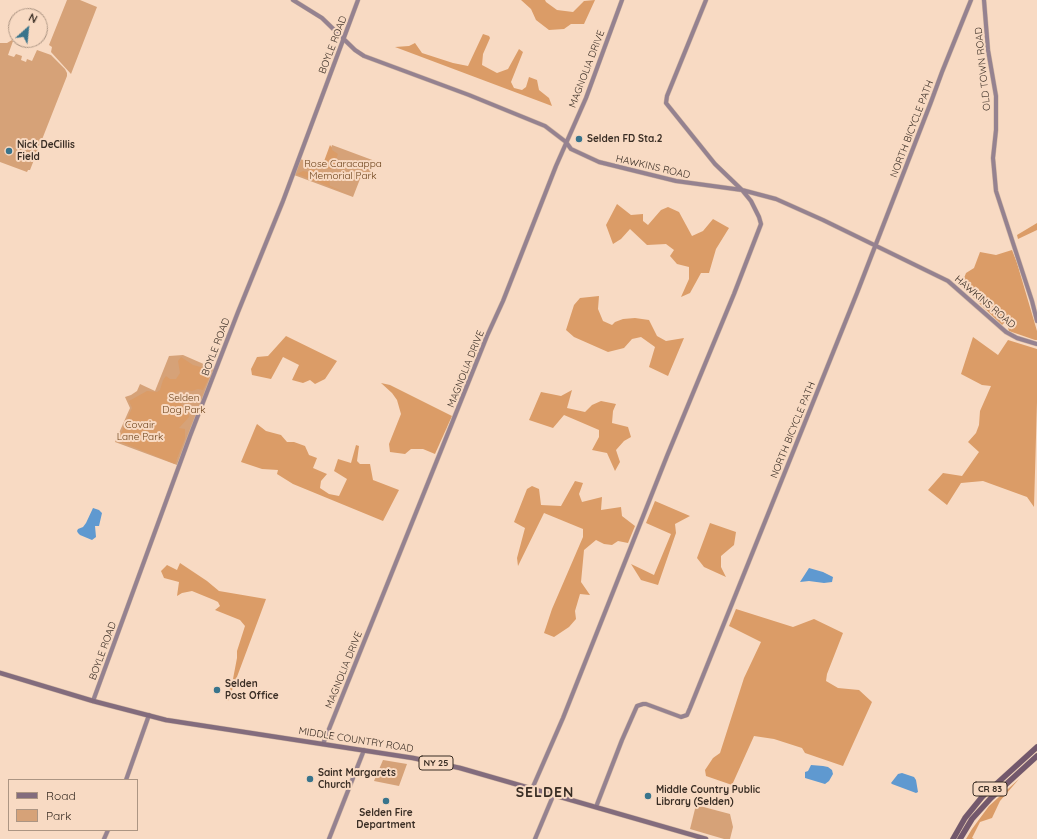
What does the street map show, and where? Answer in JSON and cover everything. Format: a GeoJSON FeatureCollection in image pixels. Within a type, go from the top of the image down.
{"type":"FeatureCollection","features":[{"type":"Feature","properties":{"kind":"highway","name":"CR 83"},"geometry":{"type":"LineString","coordinates":[[953,839],[965,818],[982,797],[1037,747]]}},
{"type":"Feature","properties":{"kind":"highway","name":"CR 83"},"geometry":{"type":"LineString","coordinates":[[960,839],[972,819],[987,802],[1037,756]]}},
{"type":"Feature","properties":{"kind":"main road","name":"MIDDLE COUNTRY ROAD"},"geometry":{"type":"LineString","coordinates":[[0,673],[94,701],[172,721],[364,750],[460,768],[706,839]]}},
{"type":"Feature","properties":{"kind":"street","name":"HAWKINS ROAD"},"geometry":{"type":"LineString","coordinates":[[293,0],[322,18],[352,47],[364,56],[469,95],[545,126],[566,142],[571,149],[602,163],[623,167],[676,182],[742,190],[776,199],[948,281],[1006,332],[1017,338],[1037,344]]}},
{"type":"Feature","properties":{"kind":"street","name":"BOYLE ROAD"},"geometry":{"type":"LineString","coordinates":[[94,701],[190,436],[283,201],[358,0]]}},
{"type":"Feature","properties":{"kind":"street","name":"MAGNOLIA DRIVE"},"geometry":{"type":"LineString","coordinates":[[323,744],[566,142],[586,98],[622,0]]}},
{"type":"Feature","properties":{"kind":"street"},"geometry":{"type":"LineString","coordinates":[[532,789],[762,224],[754,206],[742,190],[715,164],[666,103],[667,96],[706,0]]}},
{"type":"Feature","properties":{"kind":"street","name":"NORTH BICYCLE PATH"},"geometry":{"type":"LineString","coordinates":[[596,807],[622,740],[638,706],[646,704],[681,717],[685,717],[687,715],[875,245],[971,0]]}},
{"type":"Feature","properties":{"kind":"street","name":"OLD TOWN ROAD"},"geometry":{"type":"LineString","coordinates":[[984,0],[988,50],[996,96],[996,130],[993,158],[996,191],[1032,301],[1037,321]]}},
{"type":"Feature","properties":{"kind":"street"},"geometry":{"type":"LineString","coordinates":[[335,30],[342,32],[347,30],[348,38],[352,47]]}},
{"type":"Feature","properties":{"kind":"street"},"geometry":{"type":"LineString","coordinates":[[340,49],[347,46],[352,47]]}},
{"type":"Feature","properties":{"kind":"street"},"geometry":{"type":"LineString","coordinates":[[559,136],[564,137],[570,134]]}},
{"type":"Feature","properties":{"kind":"street"},"geometry":{"type":"LineString","coordinates":[[126,779],[148,715]]}},
{"type":"Feature","properties":{"kind":"street"},"geometry":{"type":"LineString","coordinates":[[329,839],[364,750]]}},
{"type":"Feature","properties":{"kind":"street"},"geometry":{"type":"LineString","coordinates":[[535,839],[553,796]]}},
{"type":"Feature","properties":{"kind":"green space"},"geometry":{"type":"Polygon","coordinates":[[[67,0],[80,0],[97,7],[71,74],[51,52],[52,47],[49,45],[67,0]]]}},
{"type":"Feature","properties":{"kind":"green space"},"geometry":{"type":"Polygon","coordinates":[[[521,0],[545,0],[557,10],[573,12],[584,1],[595,0],[584,24],[571,24],[564,29],[549,30],[536,20],[531,9],[521,0]]]}},
{"type":"Feature","properties":{"kind":"green space"},"geometry":{"type":"Polygon","coordinates":[[[483,34],[489,36],[490,38],[483,54],[482,65],[497,73],[508,69],[519,49],[523,52],[511,82],[514,88],[522,90],[526,87],[529,77],[537,80],[539,90],[549,98],[552,106],[395,47],[409,46],[415,43],[422,53],[468,66],[483,34]]]}},
{"type":"Feature","properties":{"kind":"green space"},"geometry":{"type":"Polygon","coordinates":[[[0,43],[7,43],[8,48],[10,48],[8,55],[14,57],[16,54],[22,56],[21,60],[26,62],[27,59],[32,61],[37,50],[51,55],[67,73],[30,170],[27,172],[0,162],[0,43]]]}},
{"type":"Feature","properties":{"kind":"green space"},"geometry":{"type":"Polygon","coordinates":[[[330,145],[332,150],[338,154],[333,169],[324,168],[323,164],[330,145]]]}},
{"type":"Feature","properties":{"kind":"green space","name":"Rose Caracappa Memorial Park"},"geometry":{"type":"Polygon","coordinates":[[[332,145],[375,161],[368,180],[364,178],[360,179],[353,197],[294,175],[300,159],[324,167],[332,145]]]}},
{"type":"Feature","properties":{"kind":"green space"},"geometry":{"type":"Polygon","coordinates":[[[310,169],[319,171],[329,177],[330,186],[351,195],[297,174],[303,171],[308,172],[310,169]]]}},
{"type":"Feature","properties":{"kind":"green space"},"geometry":{"type":"Polygon","coordinates":[[[617,204],[631,215],[643,214],[643,221],[648,225],[661,210],[668,207],[679,212],[692,236],[703,231],[713,219],[729,228],[716,249],[709,273],[701,273],[690,293],[681,297],[689,279],[689,267],[677,264],[670,256],[674,250],[666,244],[647,245],[630,229],[621,239],[613,244],[606,225],[617,204]]]}},
{"type":"Feature","properties":{"kind":"green space"},"geometry":{"type":"Polygon","coordinates":[[[1037,223],[1037,230],[1018,239],[1017,235],[1037,223]]]}},
{"type":"Feature","properties":{"kind":"green space"},"geometry":{"type":"Polygon","coordinates":[[[1012,250],[1037,331],[1037,340],[1009,331],[1008,328],[1011,322],[1007,320],[1002,325],[961,286],[966,273],[974,268],[980,252],[996,255],[1012,250]]]}},
{"type":"Feature","properties":{"kind":"green space"},"geometry":{"type":"Polygon","coordinates":[[[599,296],[598,309],[603,321],[612,325],[623,319],[635,318],[649,320],[657,336],[666,341],[684,338],[668,376],[649,367],[655,347],[641,337],[632,339],[624,348],[608,352],[574,337],[566,330],[574,305],[580,298],[599,296]]]}},
{"type":"Feature","properties":{"kind":"green space"},"geometry":{"type":"Polygon","coordinates":[[[286,336],[337,361],[325,379],[315,384],[310,380],[303,383],[292,380],[299,365],[283,357],[271,379],[252,375],[251,369],[257,357],[268,356],[286,336]]]}},
{"type":"Feature","properties":{"kind":"green space"},"geometry":{"type":"Polygon","coordinates":[[[973,337],[998,355],[1008,340],[1037,349],[1034,507],[1027,497],[983,481],[961,483],[947,505],[928,490],[943,473],[962,476],[979,452],[968,442],[976,433],[979,425],[980,411],[991,386],[982,385],[961,374],[973,337]]]}},
{"type":"Feature","properties":{"kind":"green space","name":"Covair Lane Park"},"geometry":{"type":"Polygon","coordinates":[[[183,355],[215,369],[177,465],[115,442],[130,408],[125,397],[137,391],[140,384],[155,391],[169,356],[183,355]]]}},
{"type":"Feature","properties":{"kind":"green space","name":"Covair Lane Park"},"geometry":{"type":"Polygon","coordinates":[[[181,357],[193,365],[208,369],[211,374],[203,390],[183,390],[176,392],[175,394],[177,399],[188,412],[189,417],[179,428],[185,429],[185,438],[175,464],[121,442],[119,438],[132,408],[129,401],[147,391],[157,392],[160,390],[166,376],[170,379],[176,379],[180,373],[178,361],[181,357]]]}},
{"type":"Feature","properties":{"kind":"green space"},"geometry":{"type":"Polygon","coordinates":[[[381,383],[390,385],[452,416],[435,454],[423,449],[411,449],[405,454],[390,452],[389,444],[401,414],[397,400],[381,383]]]}},
{"type":"Feature","properties":{"kind":"green space"},"geometry":{"type":"Polygon","coordinates":[[[572,390],[567,408],[585,412],[592,405],[601,401],[616,404],[613,411],[612,423],[628,427],[631,437],[624,441],[616,450],[620,462],[615,471],[607,453],[592,450],[599,437],[599,430],[564,415],[553,428],[529,420],[541,392],[561,396],[572,390]]]}},
{"type":"Feature","properties":{"kind":"green space"},"geometry":{"type":"Polygon","coordinates":[[[257,424],[266,431],[281,435],[287,442],[294,442],[305,446],[309,455],[317,458],[313,468],[327,474],[321,481],[320,488],[329,494],[339,496],[347,479],[334,471],[338,459],[351,463],[356,445],[359,446],[357,461],[360,464],[370,464],[373,480],[399,490],[383,521],[293,484],[277,474],[278,470],[262,469],[241,462],[257,424]]]}},
{"type":"Feature","properties":{"kind":"green space"},"geometry":{"type":"Polygon","coordinates":[[[575,481],[583,483],[579,494],[582,502],[602,497],[601,510],[621,507],[622,516],[635,526],[628,543],[618,541],[612,545],[604,544],[596,540],[584,550],[581,582],[590,595],[580,594],[575,611],[576,619],[569,627],[554,637],[544,633],[552,609],[583,537],[583,529],[544,513],[518,566],[517,558],[525,528],[514,522],[527,489],[532,486],[539,489],[541,505],[561,506],[575,481]]]}},
{"type":"Feature","properties":{"kind":"green space"},"geometry":{"type":"Polygon","coordinates":[[[655,501],[690,516],[675,524],[676,533],[658,585],[641,580],[631,564],[654,575],[671,534],[646,523],[655,501]]]}},
{"type":"Feature","properties":{"kind":"green space"},"geometry":{"type":"Polygon","coordinates":[[[710,523],[736,532],[734,545],[721,556],[721,567],[726,577],[704,567],[697,558],[710,523]]]}},
{"type":"Feature","properties":{"kind":"green space"},"geometry":{"type":"Polygon","coordinates":[[[180,563],[219,591],[266,599],[228,701],[227,697],[233,679],[237,651],[245,626],[240,620],[215,610],[220,606],[218,602],[214,600],[192,591],[182,593],[177,596],[179,582],[164,578],[161,571],[167,565],[177,570],[180,563]]]}},
{"type":"Feature","properties":{"kind":"green space"},"geometry":{"type":"Polygon","coordinates":[[[736,609],[793,627],[814,619],[843,633],[827,674],[826,681],[838,688],[859,690],[872,702],[843,766],[805,753],[802,748],[774,739],[754,736],[732,785],[706,776],[705,770],[713,758],[720,753],[744,678],[761,642],[729,626],[736,609]]]}},
{"type":"Feature","properties":{"kind":"green space"},"geometry":{"type":"Polygon","coordinates":[[[383,760],[407,764],[399,786],[374,781],[383,760]]]}},
{"type":"Feature","properties":{"kind":"green space"},"geometry":{"type":"Polygon","coordinates":[[[1019,779],[1000,801],[992,818],[980,822],[972,838],[974,839],[966,839],[989,806],[1019,779]]]}},
{"type":"Feature","properties":{"kind":"green space"},"geometry":{"type":"Polygon","coordinates":[[[696,805],[730,814],[733,827],[730,839],[724,839],[690,829],[696,805]]]}},
{"type":"Feature","properties":{"kind":"water"},"geometry":{"type":"Polygon","coordinates":[[[93,508],[102,513],[99,526],[95,526],[96,537],[92,540],[80,535],[77,531],[86,523],[93,508]]]}},
{"type":"Feature","properties":{"kind":"water"},"geometry":{"type":"Polygon","coordinates":[[[809,568],[833,577],[832,582],[800,582],[809,568]]]}},
{"type":"Feature","properties":{"kind":"water"},"geometry":{"type":"Polygon","coordinates":[[[811,765],[828,767],[832,770],[833,774],[829,781],[825,784],[805,778],[805,772],[808,771],[811,765]]]}},
{"type":"Feature","properties":{"kind":"water"},"geometry":{"type":"Polygon","coordinates":[[[902,773],[914,777],[918,792],[916,793],[891,783],[898,774],[902,773]]]}},
{"type":"Feature","properties":{"kind":"place","name":"Selden FD Sta.2"},"geometry":{"type":"Point","coordinates":[579,139]}},
{"type":"Feature","properties":{"kind":"place","name":"Nick DeCillis Field"},"geometry":{"type":"Point","coordinates":[9,151]}},
{"type":"Feature","properties":{"kind":"place","name":"Selden Post Office"},"geometry":{"type":"Point","coordinates":[217,690]}},
{"type":"Feature","properties":{"kind":"place","name":"Saint Margarets Church"},"geometry":{"type":"Point","coordinates":[310,779]}},
{"type":"Feature","properties":{"kind":"place","name":"Middle Country Public Library (Selden)"},"geometry":{"type":"Point","coordinates":[648,796]}},
{"type":"Feature","properties":{"kind":"place","name":"Selden Fire Department"},"geometry":{"type":"Point","coordinates":[386,801]}},
{"type":"Feature","properties":{"kind":"district","name":"SELDEN"},"geometry":{"type":"Point","coordinates":[545,793]}},
{"type":"Feature","properties":{"kind":"park label","name":"Selden Dog Park"},"geometry":{"type":"Point","coordinates":[184,404]}}]}
